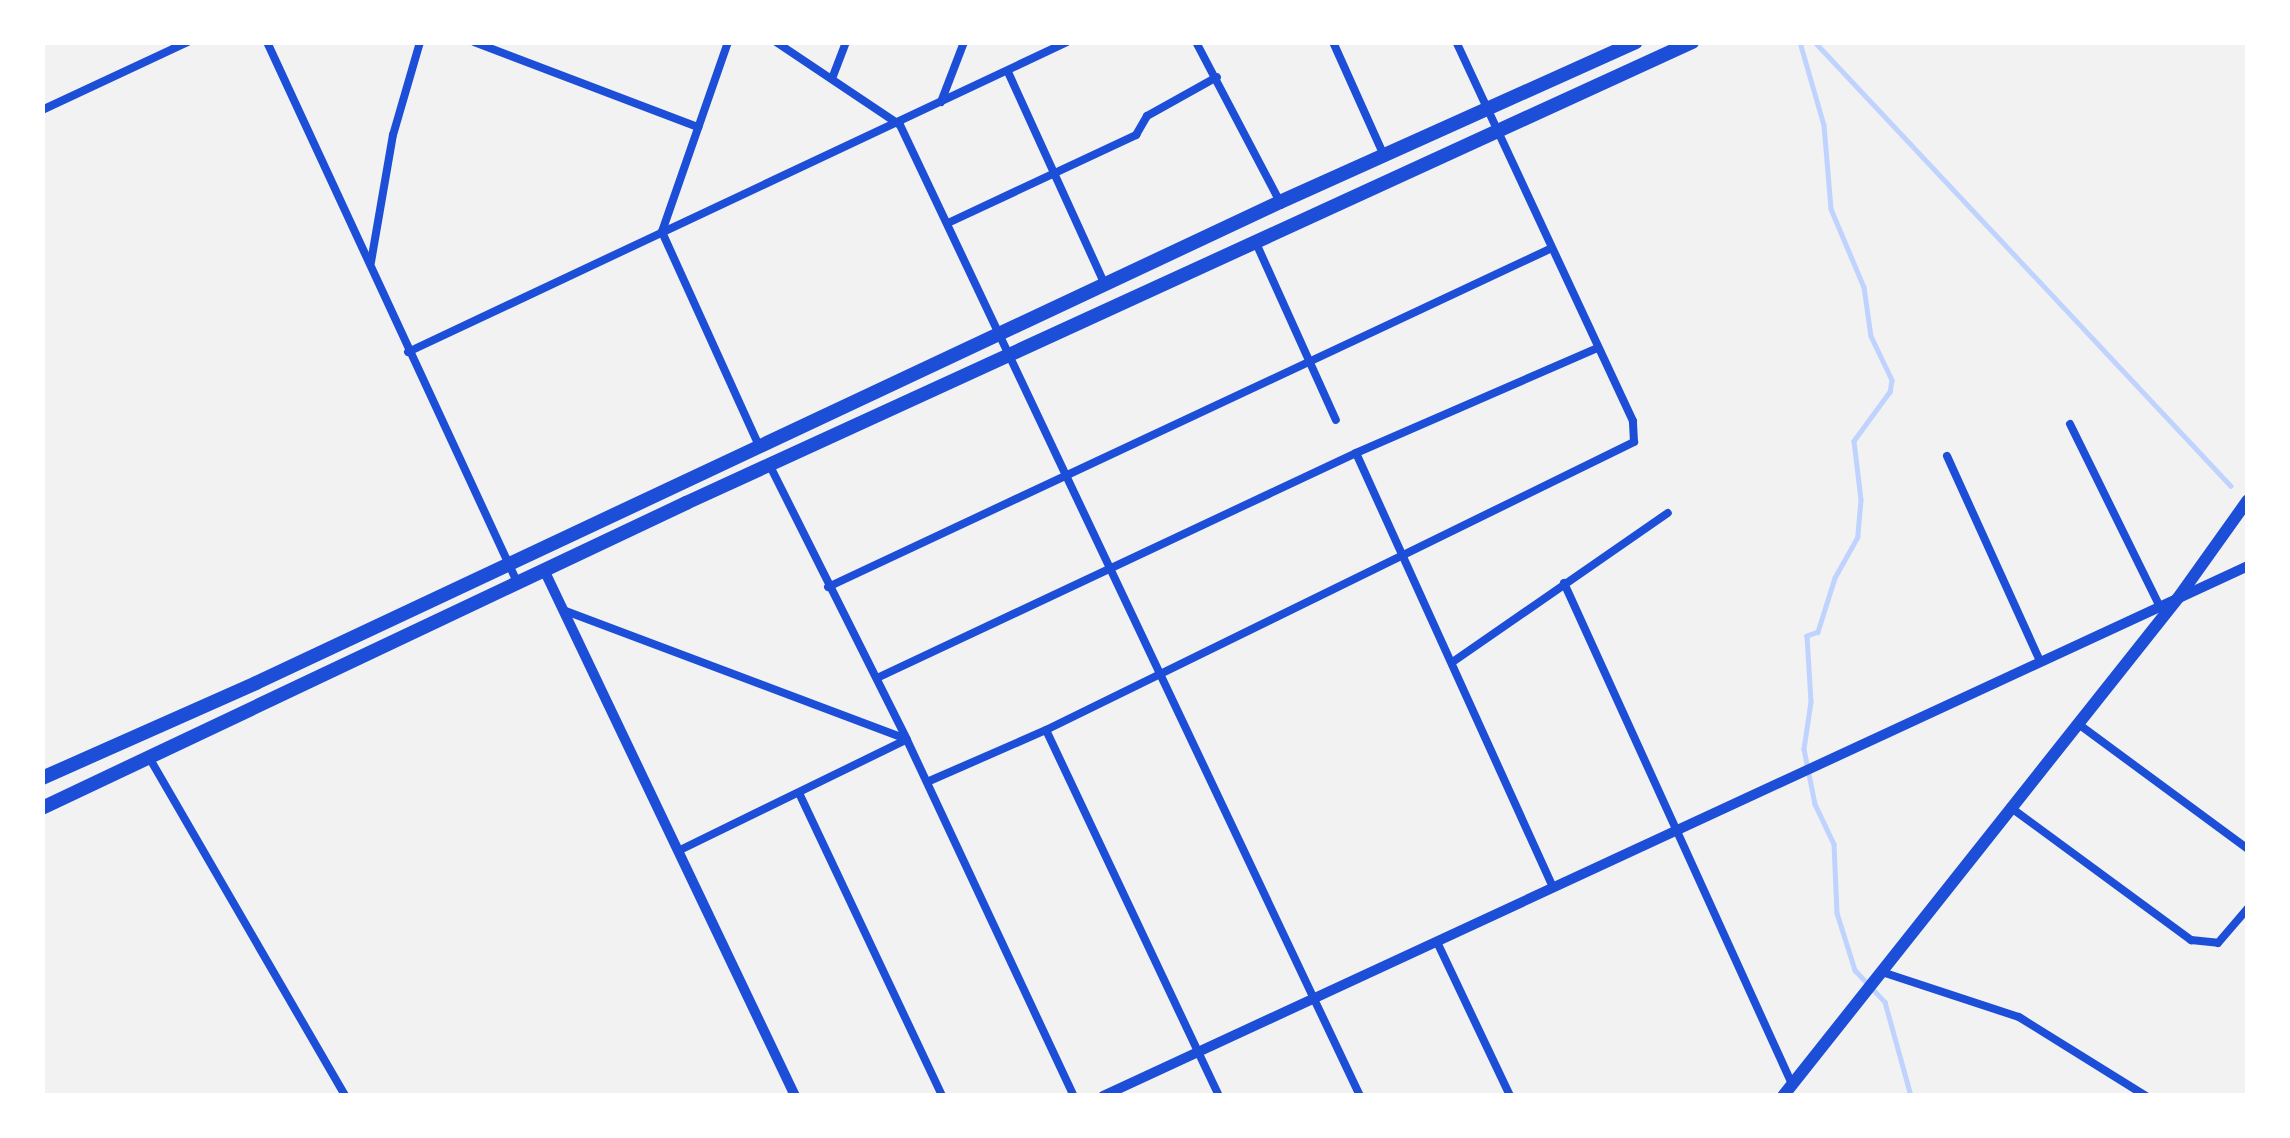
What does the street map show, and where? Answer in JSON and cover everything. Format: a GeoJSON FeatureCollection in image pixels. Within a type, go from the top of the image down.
{"type":"FeatureCollection","features":[{"type":"Feature","properties":{"kind":"highway"},"geometry":{"type":"LineString","coordinates":[[42,778],[1280,202],[1636,42]]}},
{"type":"Feature","properties":{"kind":"highway"},"geometry":{"type":"LineString","coordinates":[[42,808],[770,466],[1692,42]]}},
{"type":"Feature","properties":{"kind":"main road"},"geometry":{"type":"LineString","coordinates":[[1788,1090],[2178,598],[2248,500]]}},
{"type":"Feature","properties":{"kind":"street"},"geometry":{"type":"LineString","coordinates":[[42,110],[188,42]]}},
{"type":"Feature","properties":{"kind":"street"},"geometry":{"type":"LineString","coordinates":[[267,42],[518,586]]}},
{"type":"Feature","properties":{"kind":"street"},"geometry":{"type":"LineString","coordinates":[[370,264],[393,135],[420,42]]}},
{"type":"Feature","properties":{"kind":"street"},"geometry":{"type":"LineString","coordinates":[[474,42],[698,127]]}},
{"type":"Feature","properties":{"kind":"street"},"geometry":{"type":"LineString","coordinates":[[728,42],[662,232],[758,444]]}},
{"type":"Feature","properties":{"kind":"street"},"geometry":{"type":"LineString","coordinates":[[776,42],[900,125],[1360,1096]]}},
{"type":"Feature","properties":{"kind":"street"},"geometry":{"type":"LineString","coordinates":[[833,76],[846,42]]}},
{"type":"Feature","properties":{"kind":"street"},"geometry":{"type":"LineString","coordinates":[[941,102],[964,42]]}},
{"type":"Feature","properties":{"kind":"street"},"geometry":{"type":"LineString","coordinates":[[408,352],[900,125],[1066,42]]}},
{"type":"Feature","properties":{"kind":"street"},"geometry":{"type":"LineString","coordinates":[[1196,42],[1280,202]]}},
{"type":"Feature","properties":{"kind":"street"},"geometry":{"type":"LineString","coordinates":[[1333,42],[1384,155]]}},
{"type":"Feature","properties":{"kind":"street"},"geometry":{"type":"LineString","coordinates":[[927,782],[1046,730],[1634,442],[1633,421],[1456,42]]}},
{"type":"Feature","properties":{"kind":"street"},"geometry":{"type":"LineString","coordinates":[[1008,72],[1105,285]]}},
{"type":"Feature","properties":{"kind":"street"},"geometry":{"type":"LineString","coordinates":[[948,223],[1136,135],[1147,116],[1217,77]]}},
{"type":"Feature","properties":{"kind":"street"},"geometry":{"type":"LineString","coordinates":[[1255,242],[1336,420]]}},
{"type":"Feature","properties":{"kind":"street"},"geometry":{"type":"LineString","coordinates":[[828,587],[1552,248]]}},
{"type":"Feature","properties":{"kind":"street"},"geometry":{"type":"LineString","coordinates":[[877,678],[1356,454],[1597,348]]}},
{"type":"Feature","properties":{"kind":"street"},"geometry":{"type":"LineString","coordinates":[[2070,424],[2159,605]]}},
{"type":"Feature","properties":{"kind":"street"},"geometry":{"type":"LineString","coordinates":[[1356,454],[1454,661],[1552,887]]}},
{"type":"Feature","properties":{"kind":"street"},"geometry":{"type":"LineString","coordinates":[[1947,456],[2040,661]]}},
{"type":"Feature","properties":{"kind":"street"},"geometry":{"type":"LineString","coordinates":[[770,466],[907,740],[1074,1096]]}},
{"type":"Feature","properties":{"kind":"street"},"geometry":{"type":"LineString","coordinates":[[1454,661],[1668,513]]}},
{"type":"Feature","properties":{"kind":"street"},"geometry":{"type":"LineString","coordinates":[[1103,1096],[2248,566]]}},
{"type":"Feature","properties":{"kind":"street"},"geometry":{"type":"LineString","coordinates":[[545,572],[795,1096]]}},
{"type":"Feature","properties":{"kind":"street"},"geometry":{"type":"LineString","coordinates":[[1564,583],[1788,1090]]}},
{"type":"Feature","properties":{"kind":"street"},"geometry":{"type":"LineString","coordinates":[[563,610],[907,740]]}},
{"type":"Feature","properties":{"kind":"street"},"geometry":{"type":"LineString","coordinates":[[2078,723],[2248,849]]}},
{"type":"Feature","properties":{"kind":"street"},"geometry":{"type":"LineString","coordinates":[[1046,730],[1219,1096]]}},
{"type":"Feature","properties":{"kind":"street"},"geometry":{"type":"LineString","coordinates":[[678,851],[907,740]]}},
{"type":"Feature","properties":{"kind":"street"},"geometry":{"type":"LineString","coordinates":[[149,758],[345,1096]]}},
{"type":"Feature","properties":{"kind":"street"},"geometry":{"type":"LineString","coordinates":[[799,793],[942,1096]]}},
{"type":"Feature","properties":{"kind":"street"},"geometry":{"type":"LineString","coordinates":[[2010,807],[2191,940],[2218,943],[2248,908]]}},
{"type":"Feature","properties":{"kind":"street"},"geometry":{"type":"LineString","coordinates":[[1437,942],[1510,1096]]}},
{"type":"Feature","properties":{"kind":"street"},"geometry":{"type":"LineString","coordinates":[[1882,972],[2019,1018],[2146,1096]]}},
{"type":"Feature","properties":{"kind":"waterway"},"geometry":{"type":"LineString","coordinates":[[1800,42],[1824,125],[1831,209],[1864,287],[1871,336],[1892,380],[1890,392],[1854,441],[1861,500],[1858,537],[1835,578],[1818,632],[1807,636],[1811,702],[1804,749],[1815,804],[1834,844],[1837,913],[1855,970],[1885,1002],[1911,1096]]}},
{"type":"Feature","properties":{"kind":"waterway"},"geometry":{"type":"LineString","coordinates":[[1815,42],[2231,486]]}}]}
